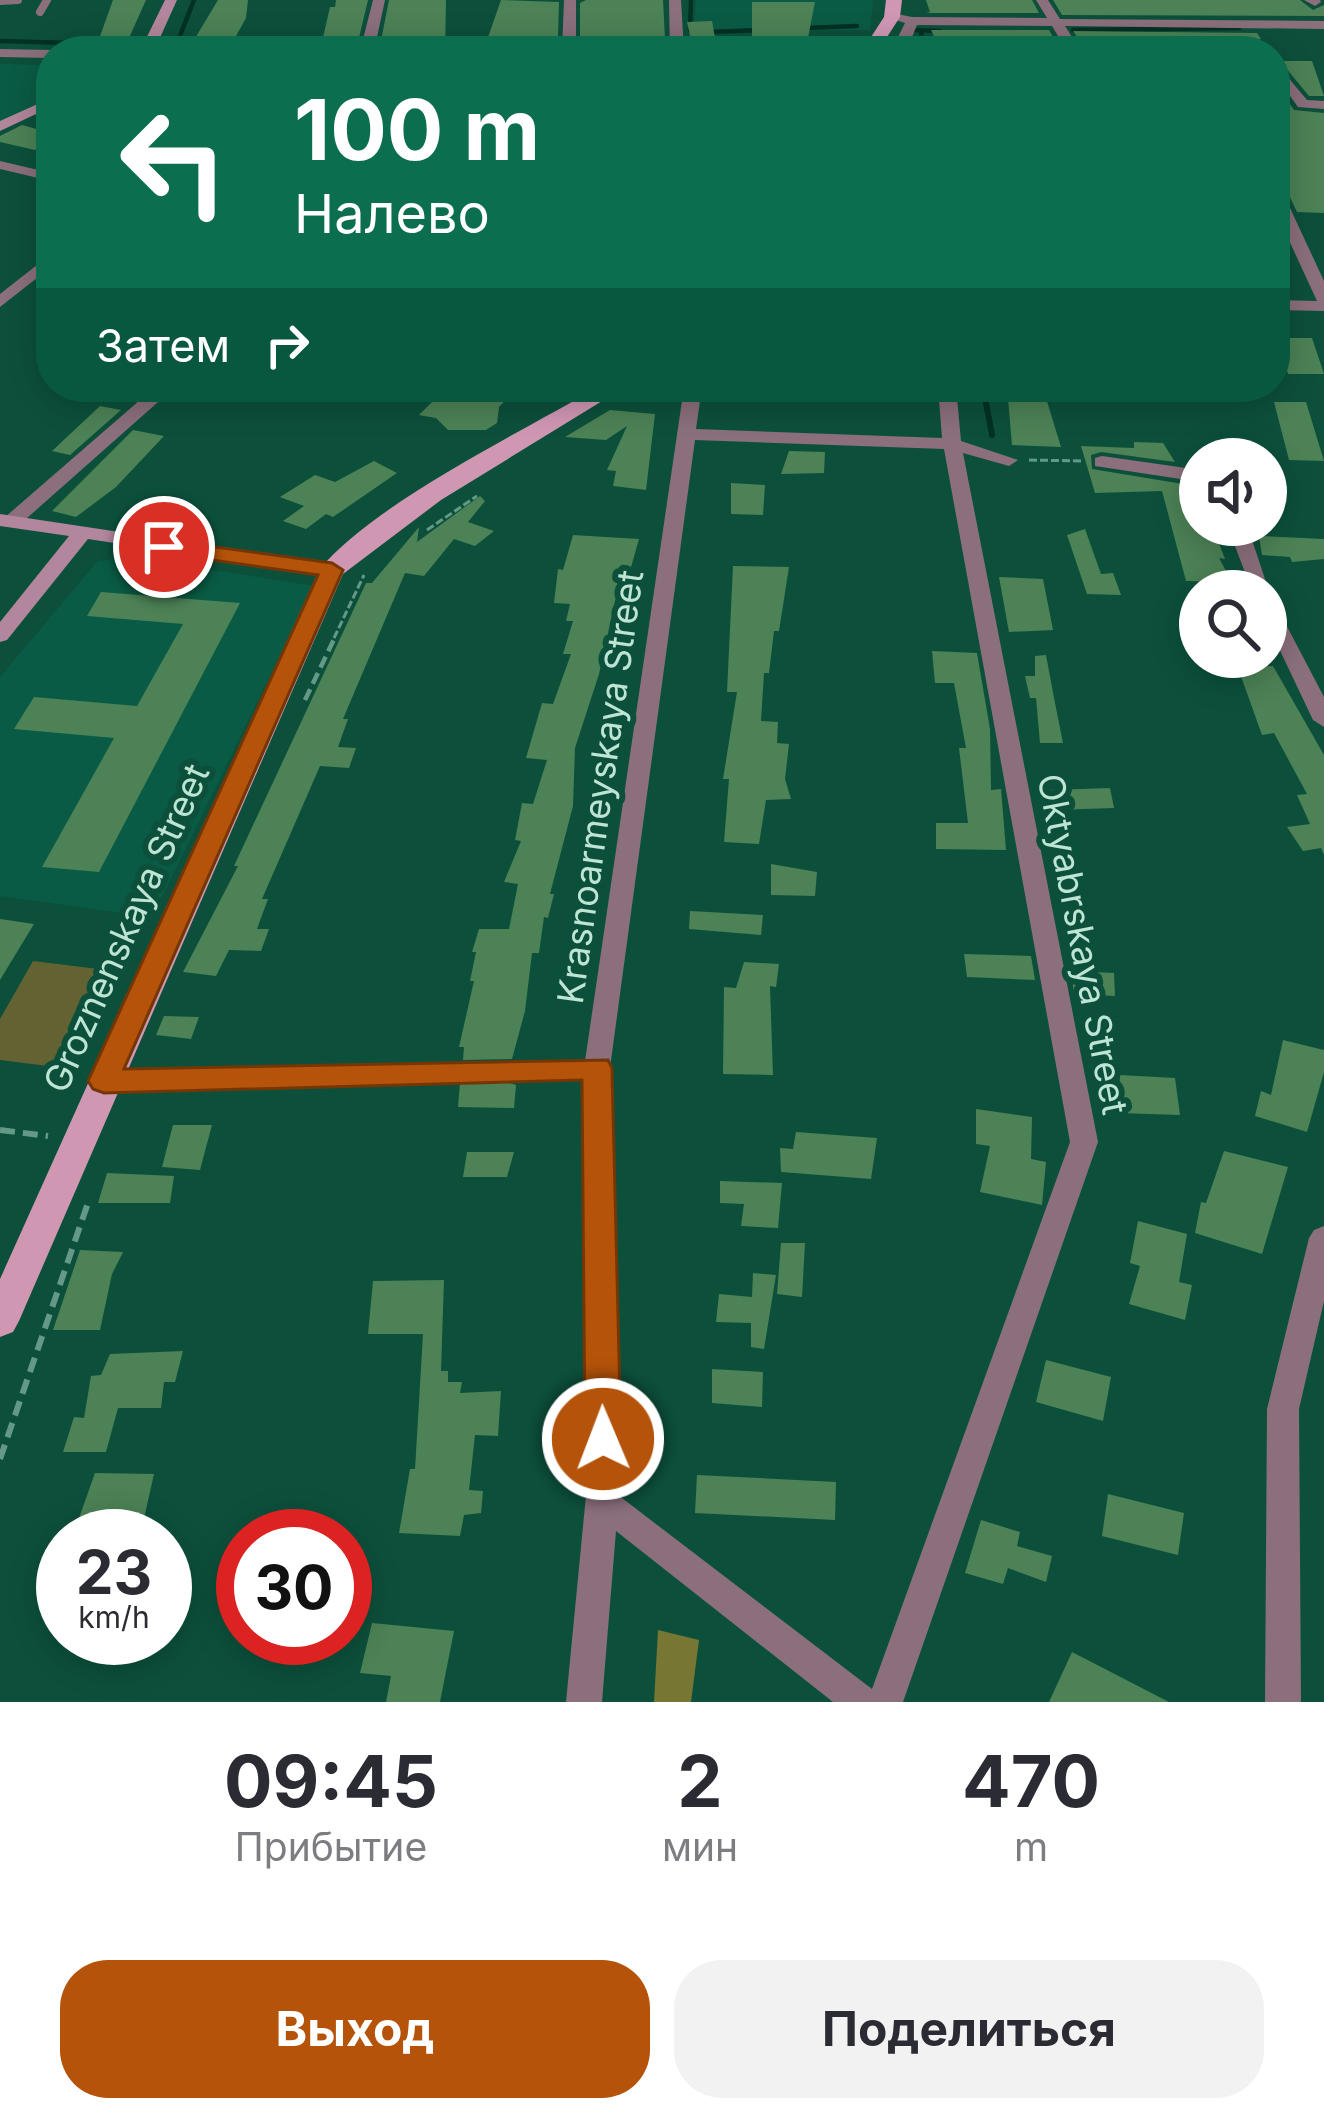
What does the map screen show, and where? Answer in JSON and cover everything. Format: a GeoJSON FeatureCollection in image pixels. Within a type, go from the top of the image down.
{"type":"FeatureCollection","features":[{"type":"Feature","properties":{"kind":"main road"},"geometry":{"type":"LineString","coordinates":[[878,36],[893,8]]}},
{"type":"Feature","properties":{"kind":"main road"},"geometry":{"type":"LineString","coordinates":[[332,570],[357,547],[589,402]]}},
{"type":"Feature","properties":{"kind":"main road","name":"Groznenskaya Street"},"geometry":{"type":"LineString","coordinates":[[0,1321],[332,570]]}},
{"type":"Feature","properties":{"kind":"street"},"geometry":{"type":"LineString","coordinates":[[154,36],[171,0]]}},
{"type":"Feature","properties":{"kind":"street"},"geometry":{"type":"LineString","coordinates":[[371,36],[380,0]]}},
{"type":"Feature","properties":{"kind":"street"},"geometry":{"type":"LineString","coordinates":[[569,36],[570,0]]}},
{"type":"Feature","properties":{"kind":"street"},"geometry":{"type":"LineString","coordinates":[[675,0],[676,36]]}},
{"type":"Feature","properties":{"kind":"street"},"geometry":{"type":"LineString","coordinates":[[1042,0],[1065,36]]}},
{"type":"Feature","properties":{"kind":"street"},"geometry":{"type":"LineString","coordinates":[[893,8],[912,21],[1324,25]]}},
{"type":"Feature","properties":{"kind":"street"},"geometry":{"type":"LineString","coordinates":[[905,36],[912,21]]}},
{"type":"Feature","properties":{"kind":"street"},"geometry":{"type":"LineString","coordinates":[[0,53],[36,54]]}},
{"type":"Feature","properties":{"kind":"street"},"geometry":{"type":"LineString","coordinates":[[1290,86],[1303,104],[1324,105]]}},
{"type":"Feature","properties":{"kind":"street"},"geometry":{"type":"LineString","coordinates":[[0,127],[36,109]]}},
{"type":"Feature","properties":{"kind":"street"},"geometry":{"type":"LineString","coordinates":[[0,165],[36,173]]}},
{"type":"Feature","properties":{"kind":"street"},"geometry":{"type":"LineString","coordinates":[[1290,227],[1324,303],[1290,304]]}},
{"type":"Feature","properties":{"kind":"street"},"geometry":{"type":"LineString","coordinates":[[0,302],[36,272]]}},
{"type":"Feature","properties":{"kind":"street"},"geometry":{"type":"LineString","coordinates":[[5,521],[148,402]]}},
{"type":"Feature","properties":{"kind":"street","name":"Krasnoarmeyskaya Street"},"geometry":{"type":"LineString","coordinates":[[584,1702],[603,1502],[597,1068],[691,402]]}},
{"type":"Feature","properties":{"kind":"street","name":"Oktyabrskaya Street"},"geometry":{"type":"LineString","coordinates":[[885,1702],[1084,1142],[952,444],[948,402]]}},
{"type":"Feature","properties":{"kind":"street"},"geometry":{"type":"LineString","coordinates":[[687,434],[952,444],[1010,460]]}},
{"type":"Feature","properties":{"kind":"street"},"geometry":{"type":"LineString","coordinates":[[1102,462],[1179,473]]}},
{"type":"Feature","properties":{"kind":"street"},"geometry":{"type":"LineString","coordinates":[[5,521],[80,536],[332,570]]}},
{"type":"Feature","properties":{"kind":"street"},"geometry":{"type":"LineString","coordinates":[[0,636],[80,536]]}},
{"type":"Feature","properties":{"kind":"street"},"geometry":{"type":"LineString","coordinates":[[1287,643],[1324,719]]}},
{"type":"Feature","properties":{"kind":"street"},"geometry":{"type":"LineString","coordinates":[[1283,1702],[1283,1408],[1324,1238]]}},
{"type":"Feature","properties":{"kind":"street"},"geometry":{"type":"LineString","coordinates":[[603,1502],[861,1702]]}},
{"type":"Feature","properties":{"kind":"lane"},"geometry":{"type":"LineString","coordinates":[[0,1],[18,0]]}},
{"type":"Feature","properties":{"kind":"lane"},"geometry":{"type":"LineString","coordinates":[[40,12],[47,0]]}},
{"type":"Feature","properties":{"kind":"lane"},"geometry":{"type":"LineString","coordinates":[[104,1081],[597,1068]]}},
{"type":"Feature","properties":{"kind":"path"},"geometry":{"type":"LineString","coordinates":[[1010,460],[1102,462]]}},
{"type":"Feature","properties":{"kind":"path"},"geometry":{"type":"LineString","coordinates":[[422,534],[478,495]]}},
{"type":"Feature","properties":{"kind":"path"},"geometry":{"type":"LineString","coordinates":[[299,713],[365,572]]}},
{"type":"Feature","properties":{"kind":"path"},"geometry":{"type":"LineString","coordinates":[[0,1459],[92,1189]]}},
{"type":"Feature","properties":{"kind":"shaded area"},"geometry":{"type":"Polygon","coordinates":[[[696,0],[873,0],[870,30],[694,31],[696,0]]]}},
{"type":"Feature","properties":{"kind":"shaded area"},"geometry":{"type":"Polygon","coordinates":[[[0,64],[36,65],[36,106],[0,124],[0,64]]]}},
{"type":"Feature","properties":{"kind":"shaded area"},"geometry":{"type":"Polygon","coordinates":[[[124,556],[314,586],[152,917],[0,896],[0,677],[97,562],[124,556]]]}},
{"type":"Feature","properties":{"kind":"shaded area"},"geometry":{"type":"Polygon","coordinates":[[[33,961],[123,972],[72,1069],[0,1060],[0,1019],[33,961]]]}},
{"type":"Feature","properties":{"kind":"shaded area"},"geometry":{"type":"Polygon","coordinates":[[[658,1630],[699,1640],[691,1702],[654,1702],[658,1630]]]}},
{"type":"Feature","properties":{"kind":"building"},"geometry":{"type":"Polygon","coordinates":[[[113,0],[146,0],[130,36],[100,36],[113,0]]]}},
{"type":"Feature","properties":{"kind":"building"},"geometry":{"type":"Polygon","coordinates":[[[218,0],[248,0],[246,18],[236,36],[196,36],[218,0]]]}},
{"type":"Feature","properties":{"kind":"building"},"geometry":{"type":"Polygon","coordinates":[[[336,0],[368,0],[359,36],[323,36],[330,7],[335,7],[336,0]]]}},
{"type":"Feature","properties":{"kind":"building"},"geometry":{"type":"Polygon","coordinates":[[[389,0],[446,0],[445,36],[382,36],[389,0]]]}},
{"type":"Feature","properties":{"kind":"building"},"geometry":{"type":"Polygon","coordinates":[[[501,0],[559,2],[558,36],[488,36],[501,0]]]}},
{"type":"Feature","properties":{"kind":"building"},"geometry":{"type":"Polygon","coordinates":[[[663,0],[665,36],[580,36],[580,3],[663,0]]]}},
{"type":"Feature","properties":{"kind":"building"},"geometry":{"type":"Polygon","coordinates":[[[926,0],[1032,0],[1039,13],[926,13],[930,12],[926,0]]]}},
{"type":"Feature","properties":{"kind":"building"},"geometry":{"type":"Polygon","coordinates":[[[1053,0],[1300,0],[1313,10],[1324,5],[1324,16],[1062,15],[1053,0]]]}},
{"type":"Feature","properties":{"kind":"building"},"geometry":{"type":"Polygon","coordinates":[[[752,2],[815,2],[808,36],[752,36],[752,2]]]}},
{"type":"Feature","properties":{"kind":"building"},"geometry":{"type":"Polygon","coordinates":[[[712,21],[715,36],[690,36],[687,22],[712,21]]]}},
{"type":"Feature","properties":{"kind":"building"},"geometry":{"type":"Polygon","coordinates":[[[931,30],[1049,30],[1052,36],[934,36],[931,30]]]}},
{"type":"Feature","properties":{"kind":"building"},"geometry":{"type":"Polygon","coordinates":[[[1073,31],[1259,36],[1076,36],[1073,31]]]}},
{"type":"Feature","properties":{"kind":"building"},"geometry":{"type":"Polygon","coordinates":[[[1290,61],[1312,61],[1324,96],[1309,96],[1290,73],[1290,61]]]}},
{"type":"Feature","properties":{"kind":"building"},"geometry":{"type":"Polygon","coordinates":[[[1290,104],[1294,110],[1324,113],[1324,213],[1297,212],[1290,197],[1290,104]]]}},
{"type":"Feature","properties":{"kind":"building"},"geometry":{"type":"Polygon","coordinates":[[[22,125],[36,129],[36,150],[0,142],[0,136],[22,125]]]}},
{"type":"Feature","properties":{"kind":"building"},"geometry":{"type":"Polygon","coordinates":[[[1290,338],[1312,338],[1324,374],[1290,374],[1290,338]]]}},
{"type":"Feature","properties":{"kind":"building"},"geometry":{"type":"Polygon","coordinates":[[[432,402],[504,402],[497,423],[486,430],[448,430],[436,418],[419,415],[432,402]]]}},
{"type":"Feature","properties":{"kind":"building"},"geometry":{"type":"Polygon","coordinates":[[[1008,402],[1047,402],[1061,447],[1012,445],[1008,402]]]}},
{"type":"Feature","properties":{"kind":"building"},"geometry":{"type":"Polygon","coordinates":[[[1274,402],[1306,402],[1324,461],[1289,460],[1274,402]]]}},
{"type":"Feature","properties":{"kind":"building"},"geometry":{"type":"Polygon","coordinates":[[[100,406],[121,410],[70,455],[52,451],[100,406]]]}},
{"type":"Feature","properties":{"kind":"building"},"geometry":{"type":"Polygon","coordinates":[[[610,410],[655,414],[646,490],[613,486],[616,471],[607,470],[627,426],[606,440],[565,437],[610,410]]]}},
{"type":"Feature","properties":{"kind":"building"},"geometry":{"type":"Polygon","coordinates":[[[133,430],[164,436],[116,487],[76,517],[52,511],[133,430]]]}},
{"type":"Feature","properties":{"kind":"building"},"geometry":{"type":"Polygon","coordinates":[[[1134,442],[1163,443],[1175,462],[1101,452],[1091,455],[1092,469],[1179,483],[1179,546],[1220,546],[1225,559],[1219,558],[1226,570],[1183,570],[1162,491],[1095,493],[1081,446],[1134,448],[1134,442]]]}},
{"type":"Feature","properties":{"kind":"building"},"geometry":{"type":"Polygon","coordinates":[[[789,451],[825,452],[824,473],[781,474],[789,451]]]}},
{"type":"Feature","properties":{"kind":"building"},"geometry":{"type":"Polygon","coordinates":[[[374,461],[397,473],[333,517],[326,514],[306,529],[283,521],[304,506],[280,497],[315,475],[335,482],[374,461]]]}},
{"type":"Feature","properties":{"kind":"building"},"geometry":{"type":"Polygon","coordinates":[[[731,483],[765,485],[763,515],[731,514],[731,483]]]}},
{"type":"Feature","properties":{"kind":"building"},"geometry":{"type":"Polygon","coordinates":[[[480,496],[485,501],[468,522],[494,531],[475,546],[454,539],[424,576],[405,573],[343,719],[348,719],[338,747],[356,748],[349,768],[320,766],[262,899],[268,899],[257,929],[269,929],[261,951],[229,950],[216,976],[183,972],[238,866],[234,866],[366,583],[372,583],[419,527],[417,542],[480,496]]]}},
{"type":"Feature","properties":{"kind":"building"},"geometry":{"type":"Polygon","coordinates":[[[1085,529],[1101,574],[1113,573],[1121,595],[1087,594],[1067,535],[1085,529]]]}},
{"type":"Feature","properties":{"kind":"building"},"geometry":{"type":"Polygon","coordinates":[[[573,535],[639,539],[624,592],[617,592],[599,674],[575,748],[573,806],[539,953],[532,953],[525,1011],[512,1059],[463,1060],[464,1047],[459,1047],[474,981],[470,981],[476,952],[472,952],[479,929],[509,929],[518,884],[504,882],[521,841],[515,840],[522,803],[533,804],[547,760],[526,758],[542,703],[553,704],[571,654],[563,654],[573,621],[566,621],[570,604],[554,603],[558,569],[563,570],[573,535]]]}},
{"type":"Feature","properties":{"kind":"building"},"geometry":{"type":"Polygon","coordinates":[[[1287,537],[1324,539],[1324,559],[1292,562],[1290,557],[1262,555],[1261,546],[1287,546],[1287,537]]]}},
{"type":"Feature","properties":{"kind":"building"},"geometry":{"type":"Polygon","coordinates":[[[733,566],[789,567],[779,631],[774,631],[769,673],[764,673],[761,721],[778,722],[777,743],[789,744],[785,779],[791,799],[766,800],[759,844],[724,842],[729,779],[723,779],[737,692],[727,692],[733,566]]]}},
{"type":"Feature","properties":{"kind":"building"},"geometry":{"type":"Polygon","coordinates":[[[999,577],[1043,579],[1053,630],[1009,632],[999,577]]]}},
{"type":"Feature","properties":{"kind":"building"},"geometry":{"type":"Polygon","coordinates":[[[101,592],[240,603],[99,872],[42,867],[114,738],[14,729],[34,697],[137,706],[183,624],[87,616],[101,592]]]}},
{"type":"Feature","properties":{"kind":"building"},"geometry":{"type":"Polygon","coordinates":[[[932,651],[977,653],[990,729],[991,790],[1001,789],[1006,850],[936,849],[936,823],[968,823],[959,748],[966,748],[954,683],[935,683],[932,651]]]}},
{"type":"Feature","properties":{"kind":"building"},"geometry":{"type":"Polygon","coordinates":[[[1046,655],[1063,743],[1040,743],[1036,698],[1030,698],[1025,676],[1035,676],[1035,656],[1046,655]]]}},
{"type":"Feature","properties":{"kind":"building"},"geometry":{"type":"Polygon","coordinates":[[[1242,678],[1280,678],[1324,755],[1324,855],[1321,848],[1303,851],[1287,827],[1310,824],[1297,795],[1307,794],[1274,733],[1262,735],[1242,678]]]}},
{"type":"Feature","properties":{"kind":"building"},"geometry":{"type":"Polygon","coordinates":[[[1110,788],[1114,808],[1054,810],[1050,790],[1110,788]]]}},
{"type":"Feature","properties":{"kind":"building"},"geometry":{"type":"Polygon","coordinates":[[[771,864],[817,872],[815,896],[771,895],[771,864]]]}},
{"type":"Feature","properties":{"kind":"building"},"geometry":{"type":"Polygon","coordinates":[[[690,911],[763,915],[761,935],[689,929],[690,911]]]}},
{"type":"Feature","properties":{"kind":"building"},"geometry":{"type":"Polygon","coordinates":[[[0,919],[34,924],[0,980],[0,919]]]}},
{"type":"Feature","properties":{"kind":"building"},"geometry":{"type":"Polygon","coordinates":[[[964,954],[1031,956],[1035,980],[967,977],[964,954]]]}},
{"type":"Feature","properties":{"kind":"building"},"geometry":{"type":"Polygon","coordinates":[[[744,962],[779,964],[776,987],[770,986],[773,1075],[723,1074],[724,987],[736,988],[744,962]]]}},
{"type":"Feature","properties":{"kind":"building"},"geometry":{"type":"Polygon","coordinates":[[[1071,971],[1114,973],[1115,996],[1074,994],[1071,971]]]}},
{"type":"Feature","properties":{"kind":"building"},"geometry":{"type":"Polygon","coordinates":[[[164,1016],[199,1017],[191,1039],[156,1035],[164,1016]]]}},
{"type":"Feature","properties":{"kind":"building"},"geometry":{"type":"Polygon","coordinates":[[[1283,1040],[1324,1050],[1324,1072],[1307,1132],[1255,1116],[1261,1091],[1271,1095],[1283,1040]]]}},
{"type":"Feature","properties":{"kind":"building"},"geometry":{"type":"Polygon","coordinates":[[[1120,1075],[1175,1078],[1180,1115],[1118,1113],[1120,1075]]]}},
{"type":"Feature","properties":{"kind":"building"},"geometry":{"type":"Polygon","coordinates":[[[460,1083],[516,1085],[514,1108],[458,1107],[460,1083]]]}},
{"type":"Feature","properties":{"kind":"building"},"geometry":{"type":"Polygon","coordinates":[[[976,1109],[1032,1117],[1031,1159],[1046,1162],[1042,1205],[980,1192],[990,1146],[976,1144],[976,1109]]]}},
{"type":"Feature","properties":{"kind":"building"},"geometry":{"type":"Polygon","coordinates":[[[173,1125],[212,1125],[200,1170],[162,1167],[173,1125]]]}},
{"type":"Feature","properties":{"kind":"building"},"geometry":{"type":"Polygon","coordinates":[[[796,1132],[877,1138],[871,1179],[781,1172],[780,1148],[793,1149],[796,1132]]]}},
{"type":"Feature","properties":{"kind":"building"},"geometry":{"type":"Polygon","coordinates":[[[1224,1151],[1288,1167],[1262,1254],[1195,1233],[1201,1202],[1206,1203],[1224,1151]]]}},
{"type":"Feature","properties":{"kind":"building"},"geometry":{"type":"Polygon","coordinates":[[[467,1152],[514,1152],[507,1177],[463,1177],[467,1152]]]}},
{"type":"Feature","properties":{"kind":"building"},"geometry":{"type":"Polygon","coordinates":[[[107,1173],[174,1176],[170,1203],[98,1203],[107,1173]]]}},
{"type":"Feature","properties":{"kind":"building"},"geometry":{"type":"Polygon","coordinates":[[[720,1181],[782,1183],[778,1228],[741,1226],[744,1204],[720,1203],[720,1181]]]}},
{"type":"Feature","properties":{"kind":"building"},"geometry":{"type":"Polygon","coordinates":[[[1138,1221],[1187,1234],[1179,1282],[1192,1285],[1185,1320],[1129,1304],[1140,1266],[1130,1263],[1138,1221]]]}},
{"type":"Feature","properties":{"kind":"building"},"geometry":{"type":"Polygon","coordinates":[[[781,1243],[805,1243],[802,1297],[777,1294],[781,1243]]]}},
{"type":"Feature","properties":{"kind":"building"},"geometry":{"type":"Polygon","coordinates":[[[80,1250],[123,1252],[112,1274],[100,1330],[53,1330],[80,1250]]]}},
{"type":"Feature","properties":{"kind":"building"},"geometry":{"type":"Polygon","coordinates":[[[753,1273],[776,1275],[764,1349],[751,1347],[751,1323],[716,1322],[719,1294],[752,1297],[753,1273]]]}},
{"type":"Feature","properties":{"kind":"building"},"geometry":{"type":"Polygon","coordinates":[[[444,1280],[441,1371],[448,1371],[448,1382],[462,1382],[460,1393],[501,1391],[498,1436],[475,1435],[469,1490],[483,1491],[481,1513],[464,1515],[460,1536],[399,1533],[410,1469],[415,1469],[423,1334],[368,1334],[373,1281],[444,1280]]]}},
{"type":"Feature","properties":{"kind":"building"},"geometry":{"type":"Polygon","coordinates":[[[183,1351],[175,1382],[164,1382],[161,1408],[118,1408],[106,1452],[63,1452],[74,1417],[84,1418],[91,1376],[101,1375],[110,1354],[183,1351]]]}},
{"type":"Feature","properties":{"kind":"building"},"geometry":{"type":"Polygon","coordinates":[[[1046,1360],[1111,1377],[1103,1421],[1036,1402],[1046,1360]]]}},
{"type":"Feature","properties":{"kind":"building"},"geometry":{"type":"Polygon","coordinates":[[[712,1369],[763,1372],[762,1407],[712,1403],[712,1369]]]}},
{"type":"Feature","properties":{"kind":"building"},"geometry":{"type":"Polygon","coordinates":[[[95,1473],[154,1474],[146,1509],[82,1509],[95,1473]]]}},
{"type":"Feature","properties":{"kind":"building"},"geometry":{"type":"Polygon","coordinates":[[[697,1475],[836,1482],[835,1520],[695,1513],[697,1475]]]}},
{"type":"Feature","properties":{"kind":"building"},"geometry":{"type":"Polygon","coordinates":[[[1108,1494],[1184,1513],[1178,1555],[1102,1536],[1108,1494]]]}},
{"type":"Feature","properties":{"kind":"building"},"geometry":{"type":"Polygon","coordinates":[[[981,1520],[1020,1532],[1017,1546],[1052,1556],[1046,1582],[1008,1568],[1003,1584],[965,1573],[981,1520]]]}},
{"type":"Feature","properties":{"kind":"building"},"geometry":{"type":"Polygon","coordinates":[[[372,1623],[454,1631],[440,1702],[386,1702],[391,1676],[360,1673],[362,1665],[372,1665],[372,1623]]]}},
{"type":"Feature","properties":{"kind":"building"},"geometry":{"type":"Polygon","coordinates":[[[1072,1652],[1169,1702],[1049,1702],[1072,1652]]]}},
{"type":"Feature","properties":{"kind":"waterway"},"geometry":{"type":"LineString","coordinates":[[180,36],[194,0]]}},
{"type":"Feature","properties":{"kind":"waterway"},"geometry":{"type":"LineString","coordinates":[[690,30],[691,0]]}},
{"type":"Feature","properties":{"kind":"waterway"},"geometry":{"type":"LineString","coordinates":[[805,28],[857,26]]}},
{"type":"Feature","properties":{"kind":"waterway"},"geometry":{"type":"LineString","coordinates":[[1073,30],[1239,28]]}},
{"type":"Feature","properties":{"kind":"waterway"},"geometry":{"type":"LineString","coordinates":[[709,32],[760,30]]}},
{"type":"Feature","properties":{"kind":"waterway"},"geometry":{"type":"LineString","coordinates":[[915,30],[940,31]]}},
{"type":"Feature","properties":{"kind":"waterway"},"geometry":{"type":"LineString","coordinates":[[921,31],[922,36]]}},
{"type":"Feature","properties":{"kind":"waterway"},"geometry":{"type":"LineString","coordinates":[[0,41],[36,42]]}},
{"type":"Feature","properties":{"kind":"waterway"},"geometry":{"type":"LineString","coordinates":[[986,402],[992,435]]}},
{"type":"Feature","properties":{"kind":"route"},"geometry":{"type":"LineString","coordinates":[[164,547],[332,570],[104,1081],[597,1068],[603,1439]]}}]}
